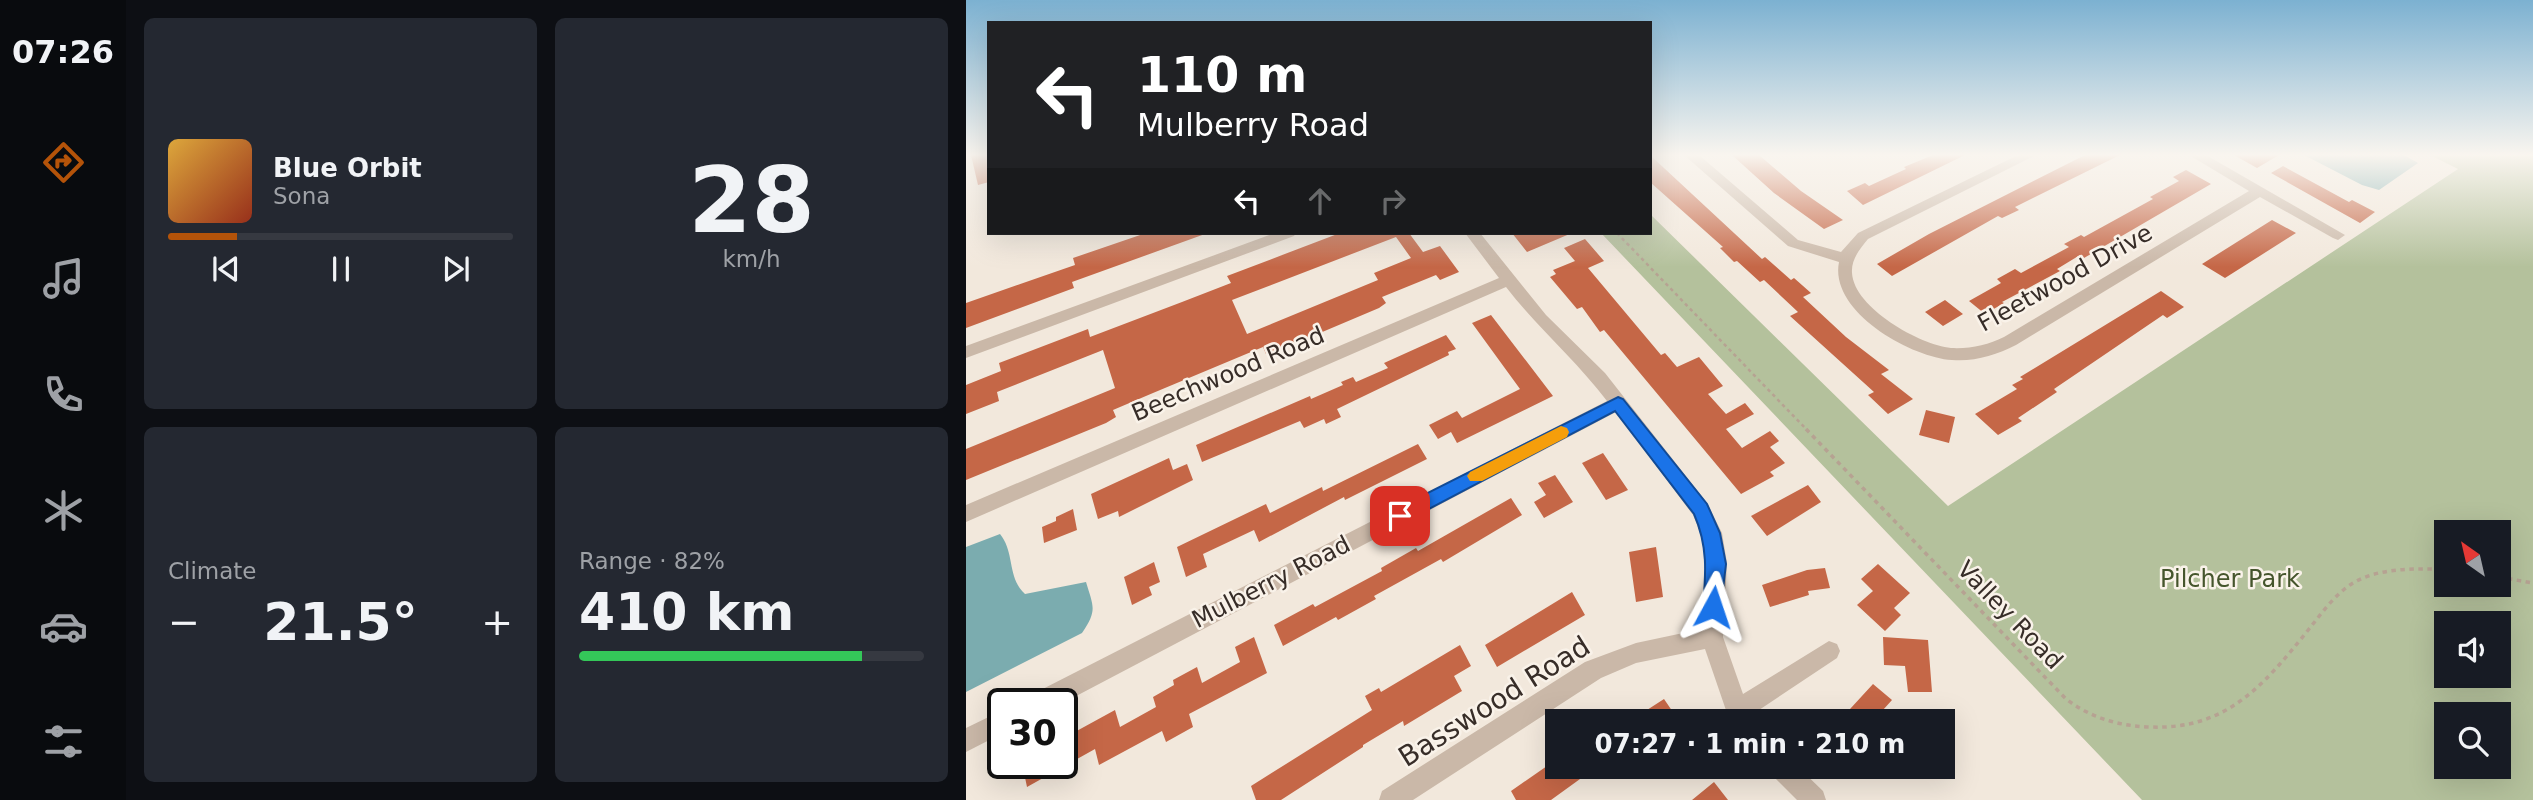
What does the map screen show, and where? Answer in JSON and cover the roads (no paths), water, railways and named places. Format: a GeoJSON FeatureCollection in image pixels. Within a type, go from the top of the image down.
{"type":"FeatureCollection","features":[{"type":"Feature","properties":{"kind":"street"},"geometry":{"type":"LineString","coordinates":[[1734,192],[1793,243],[1844,258],[1863,236],[1952,192]]}},
{"type":"Feature","properties":{"kind":"street","name":"Fleetwood Drive"},"geometry":{"type":"LineString","coordinates":[[1844,258],[1843,267],[1849,292],[1896,334],[1918,345],[1944,353],[1970,354],[2010,341],[2257,192]]}},
{"type":"Feature","properties":{"kind":"street"},"geometry":{"type":"LineString","coordinates":[[2261,192],[2338,235]]}},
{"type":"Feature","properties":{"kind":"street"},"geometry":{"type":"LineString","coordinates":[[966,352],[1284,235]]}},
{"type":"Feature","properties":{"kind":"street"},"geometry":{"type":"LineString","coordinates":[[1474,235],[1540,319],[1599,378],[1700,509],[1712,533],[1717,564],[1712,637],[1738,709]]}},
{"type":"Feature","properties":{"kind":"street","name":"Beechwood Road"},"geometry":{"type":"LineString","coordinates":[[966,514],[1508,279]]}},
{"type":"Feature","properties":{"kind":"street","name":"Mulberry Road"},"geometry":{"type":"LineString","coordinates":[[1068,688],[1618,403]]}},
{"type":"Feature","properties":{"kind":"street","name":"Basswood Road"},"geometry":{"type":"LineString","coordinates":[[1391,800],[1593,670],[1636,653],[1712,637]]}},
{"type":"Feature","properties":{"kind":"street"},"geometry":{"type":"LineString","coordinates":[[1750,709],[1829,651]]}},
{"type":"Feature","properties":{"kind":"street"},"geometry":{"type":"LineString","coordinates":[[966,740],[987,729]]}},
{"type":"Feature","properties":{"kind":"street"},"geometry":{"type":"LineString","coordinates":[[1792,779],[1814,800]]}},
{"type":"Feature","properties":{"kind":"water"},"geometry":{"type":"Polygon","coordinates":[[[1000,534],[1008,549],[1019,588],[1025,594],[1086,582],[1092,613],[1082,633],[966,692],[966,547],[1000,534]]]}},
{"type":"Feature","properties":{"kind":"park label","name":"Pilcher Park"},"geometry":{"type":"Point","coordinates":[2230,579]}}]}
